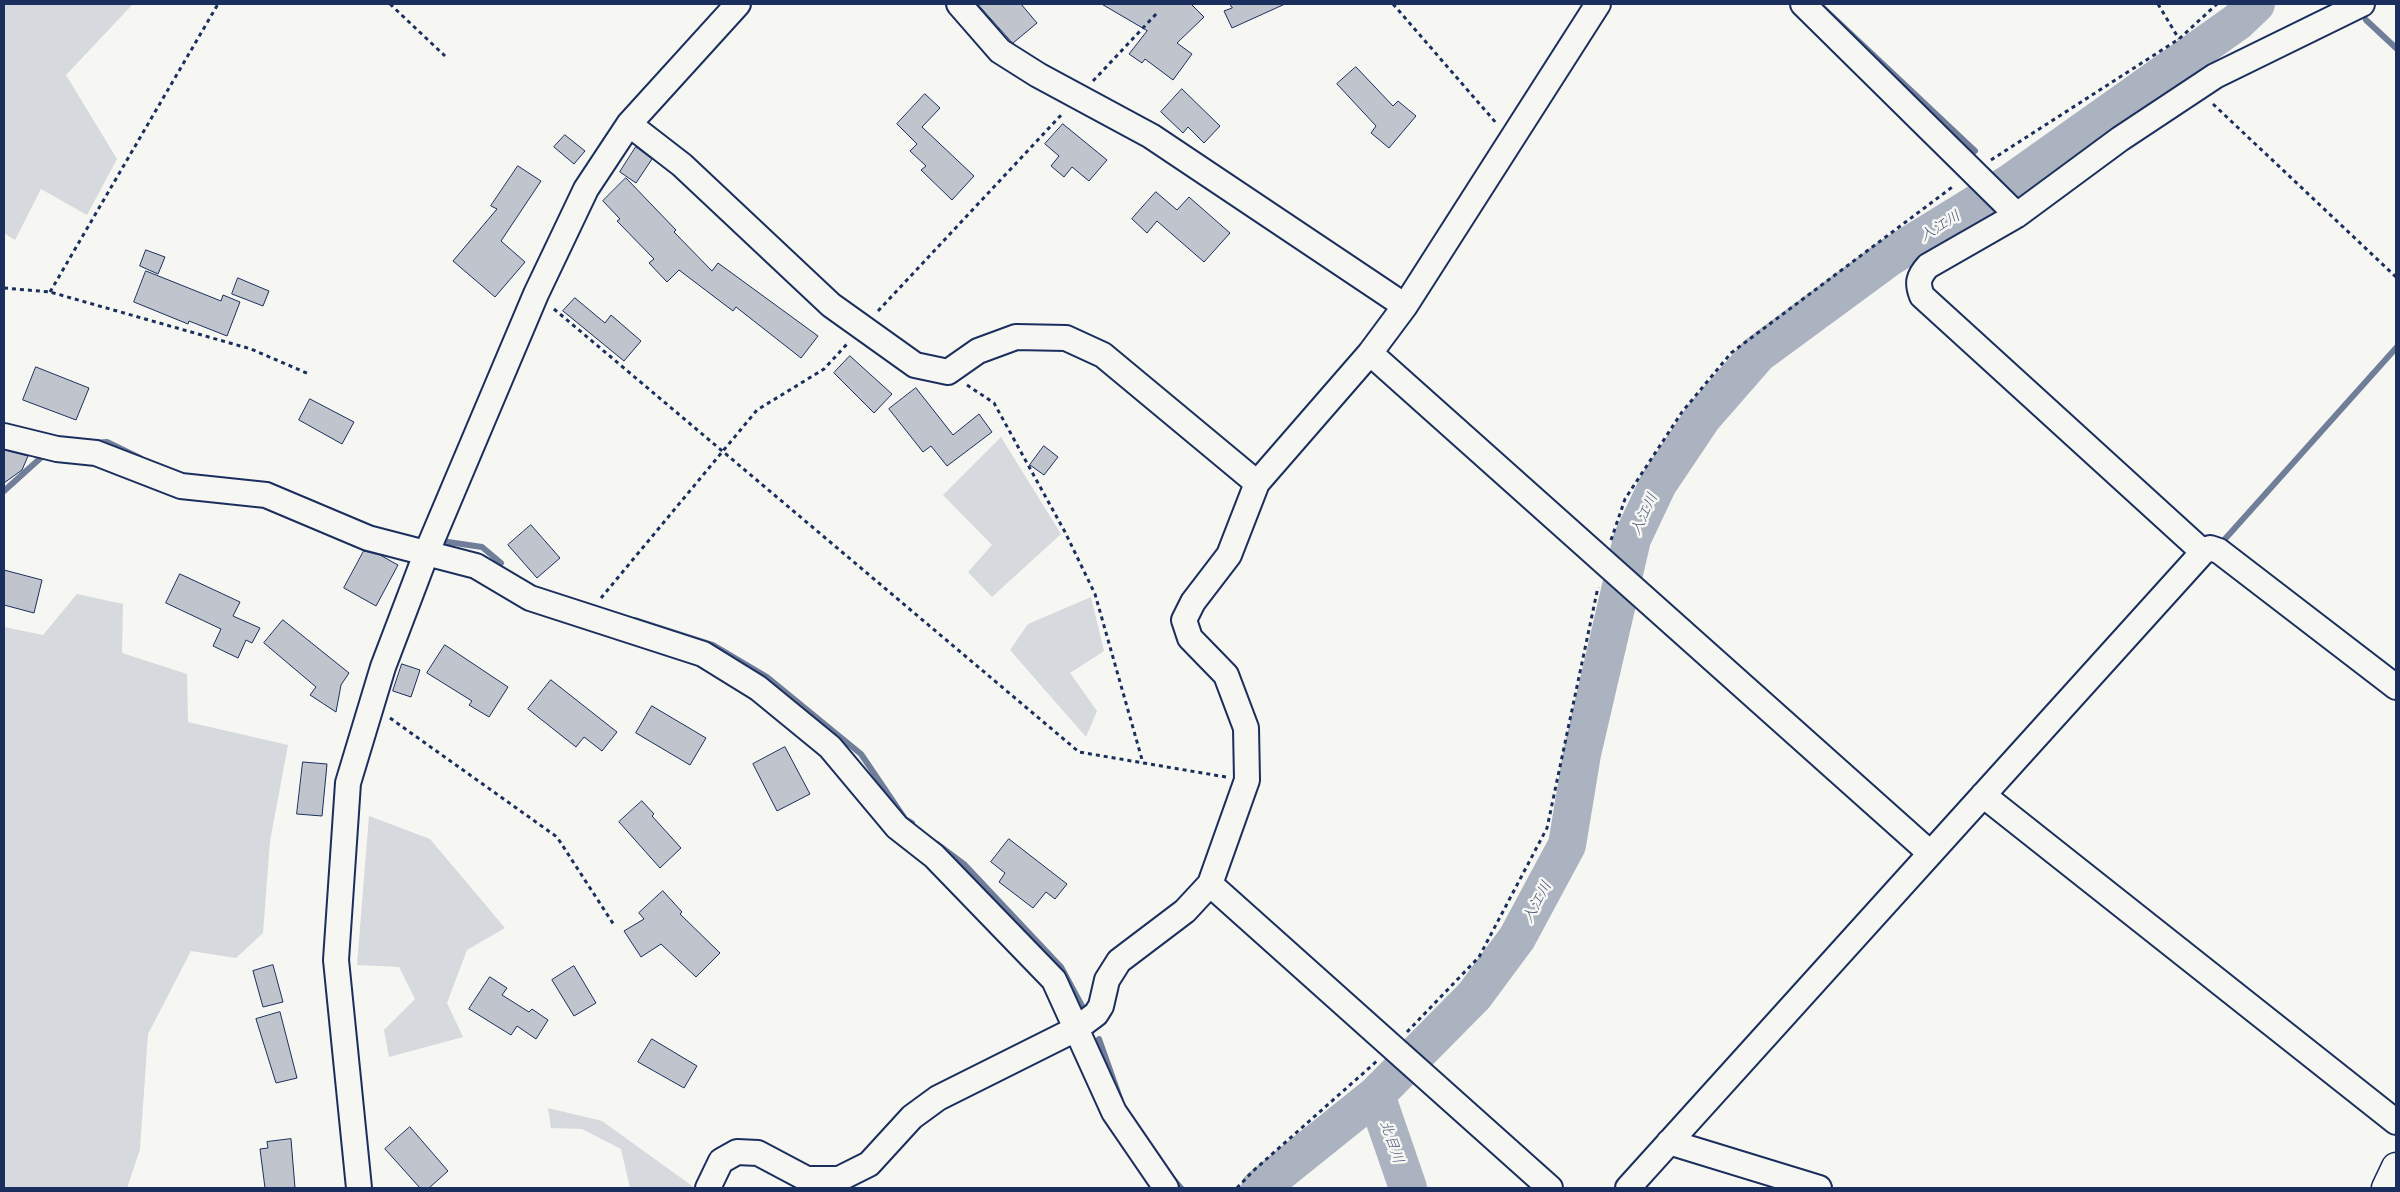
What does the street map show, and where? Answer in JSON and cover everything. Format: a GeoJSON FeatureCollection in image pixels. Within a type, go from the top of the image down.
{"type":"FeatureCollection","features":[{"type":"Feature","properties":{"kind":"highway"},"geometry":{"type":"LineString","coordinates":[[2386,1188],[2396,1167]]}},
{"type":"Feature","properties":{"kind":"street"},"geometry":{"type":"LineString","coordinates":[[359,1188],[336,960],[348,783],[383,667],[426,554],[536,294],[586,189],[629,124],[738,4]]}},
{"type":"Feature","properties":{"kind":"street"},"geometry":{"type":"LineString","coordinates":[[959,4],[1000,51],[1038,75],[1151,136],[1405,306]]}},
{"type":"Feature","properties":{"kind":"street"},"geometry":{"type":"LineString","coordinates":[[708,1188],[721,1161],[738,1152],[758,1153],[807,1179],[839,1179],[869,1164],[912,1117],[938,1098],[1076,1029],[1096,1014],[1101,1006],[1107,980],[1120,961],[1185,911],[1210,884],[1247,780],[1246,728],[1226,675],[1190,638],[1184,620],[1193,602],[1229,555],[1257,483],[1370,353],[1405,306],[1598,4]]}},
{"type":"Feature","properties":{"kind":"street"},"geometry":{"type":"LineString","coordinates":[[1802,4],[2012,211]]}},
{"type":"Feature","properties":{"kind":"street"},"geometry":{"type":"LineString","coordinates":[[2202,552],[1922,296],[1918,285],[1920,275],[1928,266],[2215,76],[2362,4]]}},
{"type":"Feature","properties":{"kind":"street"},"geometry":{"type":"LineString","coordinates":[[629,124],[682,165],[830,305],[915,365],[948,372],[978,351],[1016,337],[1066,338],[1103,355],[1257,483]]}},
{"type":"Feature","properties":{"kind":"street"},"geometry":{"type":"LineString","coordinates":[[1370,353],[1930,853]]}},
{"type":"Feature","properties":{"kind":"street"},"geometry":{"type":"LineString","coordinates":[[4,436],[57,450],[96,453],[181,486],[266,495],[368,538],[476,566],[530,598],[703,654],[758,688],[830,747],[897,827],[934,856],[1054,980],[1114,1112],[1166,1188]]}},
{"type":"Feature","properties":{"kind":"street"},"geometry":{"type":"LineString","coordinates":[[1628,1188],[2202,552],[2210,548],[2219,551],[2396,687]]}},
{"type":"Feature","properties":{"kind":"street"},"geometry":{"type":"LineString","coordinates":[[1983,795],[2396,1122]]}},
{"type":"Feature","properties":{"kind":"street"},"geometry":{"type":"LineString","coordinates":[[1210,884],[1550,1188]]}},
{"type":"Feature","properties":{"kind":"street"},"geometry":{"type":"LineString","coordinates":[[1669,1142],[1819,1188]]}},
{"type":"Feature","properties":{"kind":"path"},"geometry":{"type":"LineString","coordinates":[[50,292],[218,4]]}},
{"type":"Feature","properties":{"kind":"path"},"geometry":{"type":"LineString","coordinates":[[390,4],[445,56]]}},
{"type":"Feature","properties":{"kind":"path"},"geometry":{"type":"LineString","coordinates":[[1393,4],[1511,139]]}},
{"type":"Feature","properties":{"kind":"path"},"geometry":{"type":"LineString","coordinates":[[2158,4],[2179,39]]}},
{"type":"Feature","properties":{"kind":"path"},"geometry":{"type":"LineString","coordinates":[[1237,1188],[1253,1171],[1393,1047],[1479,957],[1547,828],[1604,562],[1626,499],[1682,412],[1731,353],[1973,172],[2179,39],[2217,4]]}},
{"type":"Feature","properties":{"kind":"path"},"geometry":{"type":"LineString","coordinates":[[2196,88],[2396,277]]}},
{"type":"Feature","properties":{"kind":"path"},"geometry":{"type":"LineString","coordinates":[[4,288],[50,292],[251,349],[309,374]]}},
{"type":"Feature","properties":{"kind":"path"},"geometry":{"type":"LineString","coordinates":[[536,294],[1079,752],[1247,780]]}},
{"type":"Feature","properties":{"kind":"path"},"geometry":{"type":"LineString","coordinates":[[948,372],[994,403],[1065,532],[1095,594],[1143,763]]}},
{"type":"Feature","properties":{"kind":"path"},"geometry":{"type":"LineString","coordinates":[[371,705],[556,837],[614,925]]}},
{"type":"Feature","properties":{"kind":"shaded area"},"geometry":{"type":"Polygon","coordinates":[[[4,4],[133,4],[66,75],[117,159],[87,215],[41,189],[15,240],[4,233],[4,4]]]}},
{"type":"Feature","properties":{"kind":"shaded area"},"geometry":{"type":"Polygon","coordinates":[[[1001,437],[1061,534],[992,597],[968,572],[992,545],[943,495],[1001,437]]]}},
{"type":"Feature","properties":{"kind":"shaded area"},"geometry":{"type":"Polygon","coordinates":[[[77,594],[123,604],[122,653],[187,674],[188,722],[288,745],[270,841],[263,933],[236,958],[191,951],[148,1034],[140,1149],[127,1188],[4,1188],[4,627],[43,635],[77,594]]]}},
{"type":"Feature","properties":{"kind":"shaded area"},"geometry":{"type":"Polygon","coordinates":[[[1091,597],[1104,651],[1070,673],[1097,711],[1086,737],[1010,650],[1028,624],[1091,597]]]}},
{"type":"Feature","properties":{"kind":"shaded area"},"geometry":{"type":"Polygon","coordinates":[[[369,816],[430,839],[505,928],[467,950],[447,1003],[463,1037],[389,1057],[384,1030],[415,999],[399,967],[357,965],[369,816]]]}},
{"type":"Feature","properties":{"kind":"shaded area"},"geometry":{"type":"Polygon","coordinates":[[[548,1108],[602,1121],[695,1188],[630,1188],[621,1149],[582,1129],[551,1128],[548,1108]]]}},
{"type":"Feature","properties":{"kind":"building"},"geometry":{"type":"Polygon","coordinates":[[[978,4],[1021,4],[1037,23],[1013,43],[978,4]]]}},
{"type":"Feature","properties":{"kind":"building"},"geometry":{"type":"Polygon","coordinates":[[[1102,4],[1191,4],[1204,17],[1177,43],[1192,54],[1173,80],[1145,59],[1142,63],[1129,54],[1147,31],[1102,4]]]}},
{"type":"Feature","properties":{"kind":"building"},"geometry":{"type":"Polygon","coordinates":[[[1230,4],[1285,4],[1232,28],[1224,11],[1232,8],[1230,4]]]}},
{"type":"Feature","properties":{"kind":"building"},"geometry":{"type":"Polygon","coordinates":[[[1356,67],[1393,106],[1398,101],[1416,116],[1389,148],[1371,133],[1376,126],[1337,84],[1356,67]]]}},
{"type":"Feature","properties":{"kind":"building"},"geometry":{"type":"Polygon","coordinates":[[[1182,89],[1220,126],[1204,143],[1188,127],[1183,133],[1161,112],[1182,89]]]}},
{"type":"Feature","properties":{"kind":"building"},"geometry":{"type":"Polygon","coordinates":[[[925,94],[940,108],[922,127],[974,176],[952,200],[921,170],[926,166],[910,151],[917,144],[897,124],[925,94]]]}},
{"type":"Feature","properties":{"kind":"building"},"geometry":{"type":"Polygon","coordinates":[[[1063,124],[1107,160],[1089,181],[1072,167],[1064,177],[1051,166],[1059,156],[1045,144],[1063,124]]]}},
{"type":"Feature","properties":{"kind":"building"},"geometry":{"type":"Polygon","coordinates":[[[565,135],[585,151],[574,164],[554,147],[565,135]]]}},
{"type":"Feature","properties":{"kind":"building"},"geometry":{"type":"Polygon","coordinates":[[[636,147],[652,159],[636,183],[620,172],[636,147]]]}},
{"type":"Feature","properties":{"kind":"building"},"geometry":{"type":"Polygon","coordinates":[[[518,166],[541,181],[501,241],[525,262],[495,297],[453,261],[497,209],[491,206],[518,166]]]}},
{"type":"Feature","properties":{"kind":"building"},"geometry":{"type":"Polygon","coordinates":[[[626,178],[712,271],[718,263],[818,336],[801,358],[736,307],[733,311],[679,270],[667,282],[649,263],[654,259],[617,221],[620,219],[603,201],[626,178]]]}},
{"type":"Feature","properties":{"kind":"building"},"geometry":{"type":"Polygon","coordinates":[[[1156,192],[1177,210],[1189,197],[1230,233],[1204,262],[1157,221],[1147,233],[1132,219],[1156,192]]]}},
{"type":"Feature","properties":{"kind":"building"},"geometry":{"type":"Polygon","coordinates":[[[146,250],[165,257],[158,274],[140,266],[146,250]]]}},
{"type":"Feature","properties":{"kind":"building"},"geometry":{"type":"Polygon","coordinates":[[[146,271],[221,301],[223,295],[240,302],[227,336],[189,321],[188,324],[134,302],[146,271]]]}},
{"type":"Feature","properties":{"kind":"building"},"geometry":{"type":"Polygon","coordinates":[[[238,278],[269,291],[263,306],[232,294],[238,278]]]}},
{"type":"Feature","properties":{"kind":"building"},"geometry":{"type":"Polygon","coordinates":[[[575,298],[605,323],[611,315],[641,341],[624,361],[563,311],[575,298]]]}},
{"type":"Feature","properties":{"kind":"building"},"geometry":{"type":"Polygon","coordinates":[[[850,356],[892,394],[874,413],[834,373],[850,356]]]}},
{"type":"Feature","properties":{"kind":"building"},"geometry":{"type":"Polygon","coordinates":[[[36,367],[89,388],[76,420],[23,400],[36,367]]]}},
{"type":"Feature","properties":{"kind":"building"},"geometry":{"type":"Polygon","coordinates":[[[916,388],[953,435],[979,414],[992,432],[947,466],[931,446],[923,452],[889,409],[916,388]]]}},
{"type":"Feature","properties":{"kind":"building"},"geometry":{"type":"Polygon","coordinates":[[[310,399],[354,422],[342,444],[299,420],[310,399]]]}},
{"type":"Feature","properties":{"kind":"building"},"geometry":{"type":"Polygon","coordinates":[[[1044,446],[1058,457],[1044,475],[1030,465],[1044,446]]]}},
{"type":"Feature","properties":{"kind":"building"},"geometry":{"type":"Polygon","coordinates":[[[4,450],[28,456],[22,470],[4,483],[4,450]]]}},
{"type":"Feature","properties":{"kind":"building"},"geometry":{"type":"Polygon","coordinates":[[[531,525],[560,558],[537,578],[508,545],[531,525]]]}},
{"type":"Feature","properties":{"kind":"building"},"geometry":{"type":"Polygon","coordinates":[[[364,551],[380,555],[398,565],[376,606],[344,588],[364,551]]]}},
{"type":"Feature","properties":{"kind":"building"},"geometry":{"type":"Polygon","coordinates":[[[4,570],[42,580],[34,613],[4,605],[4,570]]]}},
{"type":"Feature","properties":{"kind":"building"},"geometry":{"type":"Polygon","coordinates":[[[180,574],[240,602],[233,616],[260,628],[252,643],[246,640],[238,658],[213,646],[221,629],[166,603],[180,574]]]}},
{"type":"Feature","properties":{"kind":"building"},"geometry":{"type":"Polygon","coordinates":[[[283,620],[349,673],[341,685],[336,712],[310,695],[316,687],[264,643],[283,620]]]}},
{"type":"Feature","properties":{"kind":"building"},"geometry":{"type":"Polygon","coordinates":[[[445,645],[508,687],[489,717],[469,705],[472,701],[427,673],[445,645]]]}},
{"type":"Feature","properties":{"kind":"building"},"geometry":{"type":"Polygon","coordinates":[[[402,664],[420,670],[411,697],[393,691],[402,664]]]}},
{"type":"Feature","properties":{"kind":"building"},"geometry":{"type":"Polygon","coordinates":[[[551,680],[617,732],[602,751],[584,737],[576,747],[528,709],[551,680]]]}},
{"type":"Feature","properties":{"kind":"building"},"geometry":{"type":"Polygon","coordinates":[[[652,706],[706,738],[690,765],[636,733],[652,706]]]}},
{"type":"Feature","properties":{"kind":"building"},"geometry":{"type":"Polygon","coordinates":[[[785,747],[810,794],[777,811],[753,764],[785,747]]]}},
{"type":"Feature","properties":{"kind":"building"},"geometry":{"type":"Polygon","coordinates":[[[303,762],[327,764],[322,816],[297,814],[303,762]]]}},
{"type":"Feature","properties":{"kind":"building"},"geometry":{"type":"Polygon","coordinates":[[[642,801],[654,814],[652,816],[681,848],[660,868],[619,822],[642,801]]]}},
{"type":"Feature","properties":{"kind":"building"},"geometry":{"type":"Polygon","coordinates":[[[1009,839],[1067,884],[1055,899],[1046,892],[1033,908],[999,882],[1005,873],[991,862],[1009,839]]]}},
{"type":"Feature","properties":{"kind":"building"},"geometry":{"type":"Polygon","coordinates":[[[663,891],[682,912],[680,914],[720,953],[696,977],[661,944],[641,957],[624,931],[644,919],[639,913],[663,891]]]}},
{"type":"Feature","properties":{"kind":"building"},"geometry":{"type":"Polygon","coordinates":[[[273,965],[283,1002],[263,1007],[253,971],[273,965]]]}},
{"type":"Feature","properties":{"kind":"building"},"geometry":{"type":"Polygon","coordinates":[[[574,966],[596,1003],[574,1016],[552,980],[574,966]]]}},
{"type":"Feature","properties":{"kind":"building"},"geometry":{"type":"Polygon","coordinates":[[[490,977],[507,988],[502,995],[529,1012],[532,1009],[548,1020],[536,1039],[517,1026],[511,1035],[469,1009],[490,977]]]}},
{"type":"Feature","properties":{"kind":"building"},"geometry":{"type":"Polygon","coordinates":[[[280,1012],[297,1078],[276,1083],[256,1019],[280,1012]]]}},
{"type":"Feature","properties":{"kind":"building"},"geometry":{"type":"Polygon","coordinates":[[[652,1039],[697,1066],[684,1088],[638,1062],[652,1039]]]}},
{"type":"Feature","properties":{"kind":"building"},"geometry":{"type":"Polygon","coordinates":[[[410,1127],[448,1171],[429,1188],[420,1188],[385,1149],[410,1127]]]}},
{"type":"Feature","properties":{"kind":"building"},"geometry":{"type":"Polygon","coordinates":[[[291,1139],[295,1188],[265,1188],[260,1149],[268,1148],[267,1142],[291,1139]]]}},
{"type":"Feature","properties":{"kind":"waterway"},"geometry":{"type":"LineString","coordinates":[[1819,4],[1975,151]]}},
{"type":"Feature","properties":{"kind":"waterway","name":"入江川"},"geometry":{"type":"LineString","coordinates":[[1260,1188],[1376,1095],[1474,996],[1517,938],[1567,845],[1582,754],[1632,539],[1658,484],[1703,417],[1758,354],[1890,257],[2010,183],[2237,22],[2256,4]]}},
{"type":"Feature","properties":{"kind":"waterway"},"geometry":{"type":"LineString","coordinates":[[2366,20],[2396,48]]}},
{"type":"Feature","properties":{"kind":"waterway"},"geometry":{"type":"LineString","coordinates":[[2225,539],[2396,348]]}},
{"type":"Feature","properties":{"kind":"waterway"},"geometry":{"type":"LineString","coordinates":[[94,443],[107,442],[140,458]]}},
{"type":"Feature","properties":{"kind":"waterway"},"geometry":{"type":"LineString","coordinates":[[4,491],[45,454]]}},
{"type":"Feature","properties":{"kind":"waterway"},"geometry":{"type":"LineString","coordinates":[[448,542],[482,547],[501,563]]}},
{"type":"Feature","properties":{"kind":"waterway"},"geometry":{"type":"LineString","coordinates":[[635,620],[713,645],[767,677],[861,754],[905,819],[912,823]]}},
{"type":"Feature","properties":{"kind":"waterway"},"geometry":{"type":"LineString","coordinates":[[937,844],[965,865],[1061,967],[1082,1006]]}},
{"type":"Feature","properties":{"kind":"waterway"},"geometry":{"type":"LineString","coordinates":[[1099,1039],[1121,1101]]}},
{"type":"Feature","properties":{"kind":"waterway","name":"北目川"},"geometry":{"type":"LineString","coordinates":[[1376,1095],[1408,1188]]}},
{"type":"Feature","properties":{"kind":"waterway"},"geometry":{"type":"LineString","coordinates":[[1172,1178],[1181,1188]]}}]}
